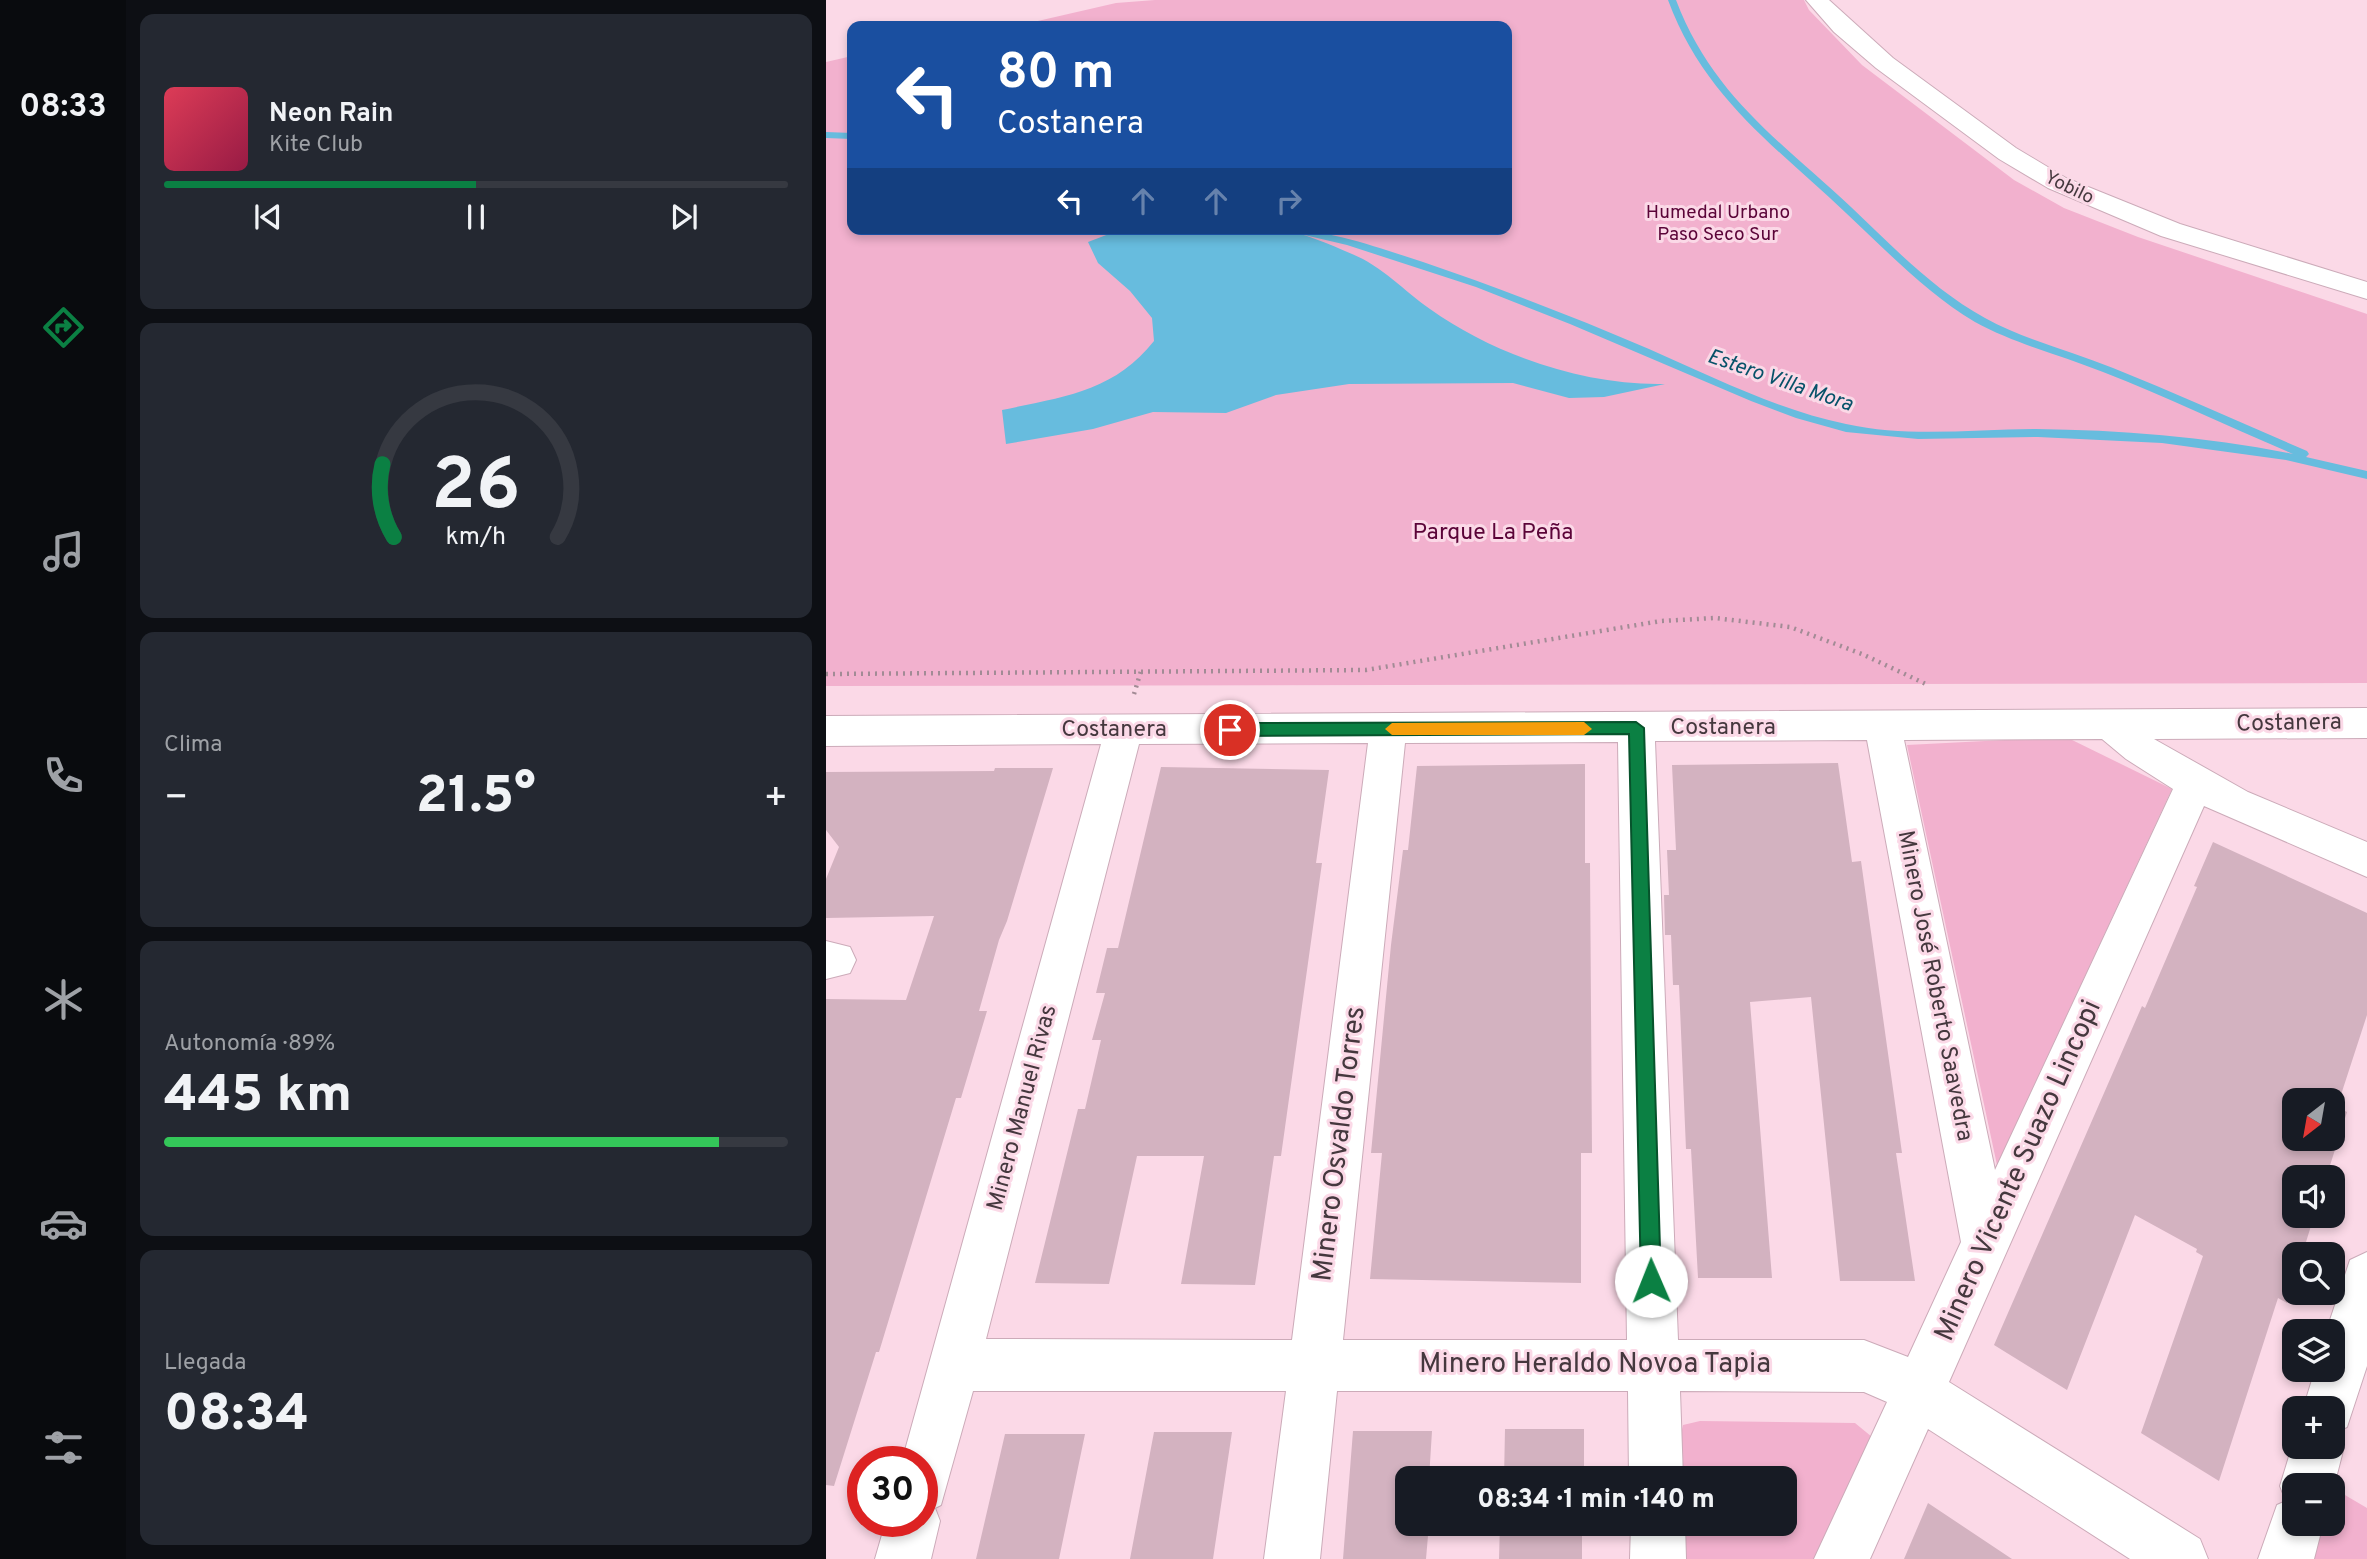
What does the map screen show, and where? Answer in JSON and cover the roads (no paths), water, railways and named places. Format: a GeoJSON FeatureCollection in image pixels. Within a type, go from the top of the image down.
{"type":"FeatureCollection","features":[{"type":"Feature","properties":{"kind":"street","name":"Yobilo"},"geometry":{"type":"LineString","coordinates":[[1817,0],[1852,36],[1913,84],[2008,154],[2055,182],[2137,218],[2367,291]]}},
{"type":"Feature","properties":{"kind":"street","name":"Costanera"},"geometry":{"type":"LineString","coordinates":[[826,731],[1129,713],[1388,729],[2367,723]]}},
{"type":"Feature","properties":{"kind":"street","name":"Minero Manuel Rivas"},"geometry":{"type":"LineString","coordinates":[[933,1446],[1129,713]]}},
{"type":"Feature","properties":{"kind":"street"},"geometry":{"type":"LineString","coordinates":[[2112,726],[2157,762],[2195,783],[2367,860]]}},
{"type":"Feature","properties":{"kind":"street","name":"Minero José Roberto Saavedra"},"geometry":{"type":"LineString","coordinates":[[1883,727],[1986,1244]]}},
{"type":"Feature","properties":{"kind":"street"},"geometry":{"type":"LineString","coordinates":[[1636,728],[1656,1466]]}},
{"type":"Feature","properties":{"kind":"street","name":"Minero Osvaldo Torres"},"geometry":{"type":"LineString","coordinates":[[1292,1559],[1388,729]]}},
{"type":"Feature","properties":{"kind":"street","name":"Minero Vicente Suazo Lincopi"},"geometry":{"type":"LineString","coordinates":[[1842,1559],[2195,783]]}},
{"type":"Feature","properties":{"kind":"street"},"geometry":{"type":"LineString","coordinates":[[2333,1396],[2367,1277]]}},
{"type":"Feature","properties":{"kind":"street","name":"Minero Heraldo Novoa Tapia"},"geometry":{"type":"LineString","coordinates":[[954,1366],[1864,1366],[1890,1375],[1918,1392],[2180,1559]]}},
{"type":"Feature","properties":{"kind":"street"},"geometry":{"type":"LineString","coordinates":[[1658,1536],[1658,1559]]}},
{"type":"Feature","properties":{"kind":"street"},"geometry":{"type":"LineString","coordinates":[[2286,1559],[2293,1536]]}},
{"type":"Feature","properties":{"kind":"street"},"geometry":{"type":"LineString","coordinates":[[903,1559],[909,1537]]}},
{"type":"Feature","properties":{"kind":"water"},"geometry":{"type":"Polygon","coordinates":[[[1106,235],[1302,235],[1363,259],[1455,326],[1512,353],[1572,373],[1603,380],[1665,384],[1604,397],[1569,398],[1513,383],[1349,384],[1276,395],[1226,413],[1153,412],[1093,429],[1006,444],[1002,410],[1066,396],[1104,382],[1138,358],[1154,341],[1152,318],[1130,291],[1098,263],[1088,242],[1106,235]]]}},
{"type":"Feature","properties":{"kind":"waterway"},"geometry":{"type":"LineString","coordinates":[[1672,0],[1683,30],[1699,59],[1741,111],[1906,265],[1960,308],[1994,327],[2109,370],[2303,454]]}},
{"type":"Feature","properties":{"kind":"waterway","name":"Estero Villa Mora"},"geometry":{"type":"LineString","coordinates":[[826,135],[847,136]]}},
{"type":"Feature","properties":{"kind":"waterway","name":"Estero Villa Mora"},"geometry":{"type":"LineString","coordinates":[[1322,235],[1479,285],[1755,399],[1846,428],[1894,435],[2038,433],[2120,436],[2245,449],[2367,475]]}},
{"type":"Feature","properties":{"kind":"park label","name":"Humedal Urbano Paso Seco Sur"},"geometry":{"type":"Point","coordinates":[1718,224]}},
{"type":"Feature","properties":{"kind":"park label","name":"Parque La Peña"},"geometry":{"type":"Point","coordinates":[1493,533]}}]}
